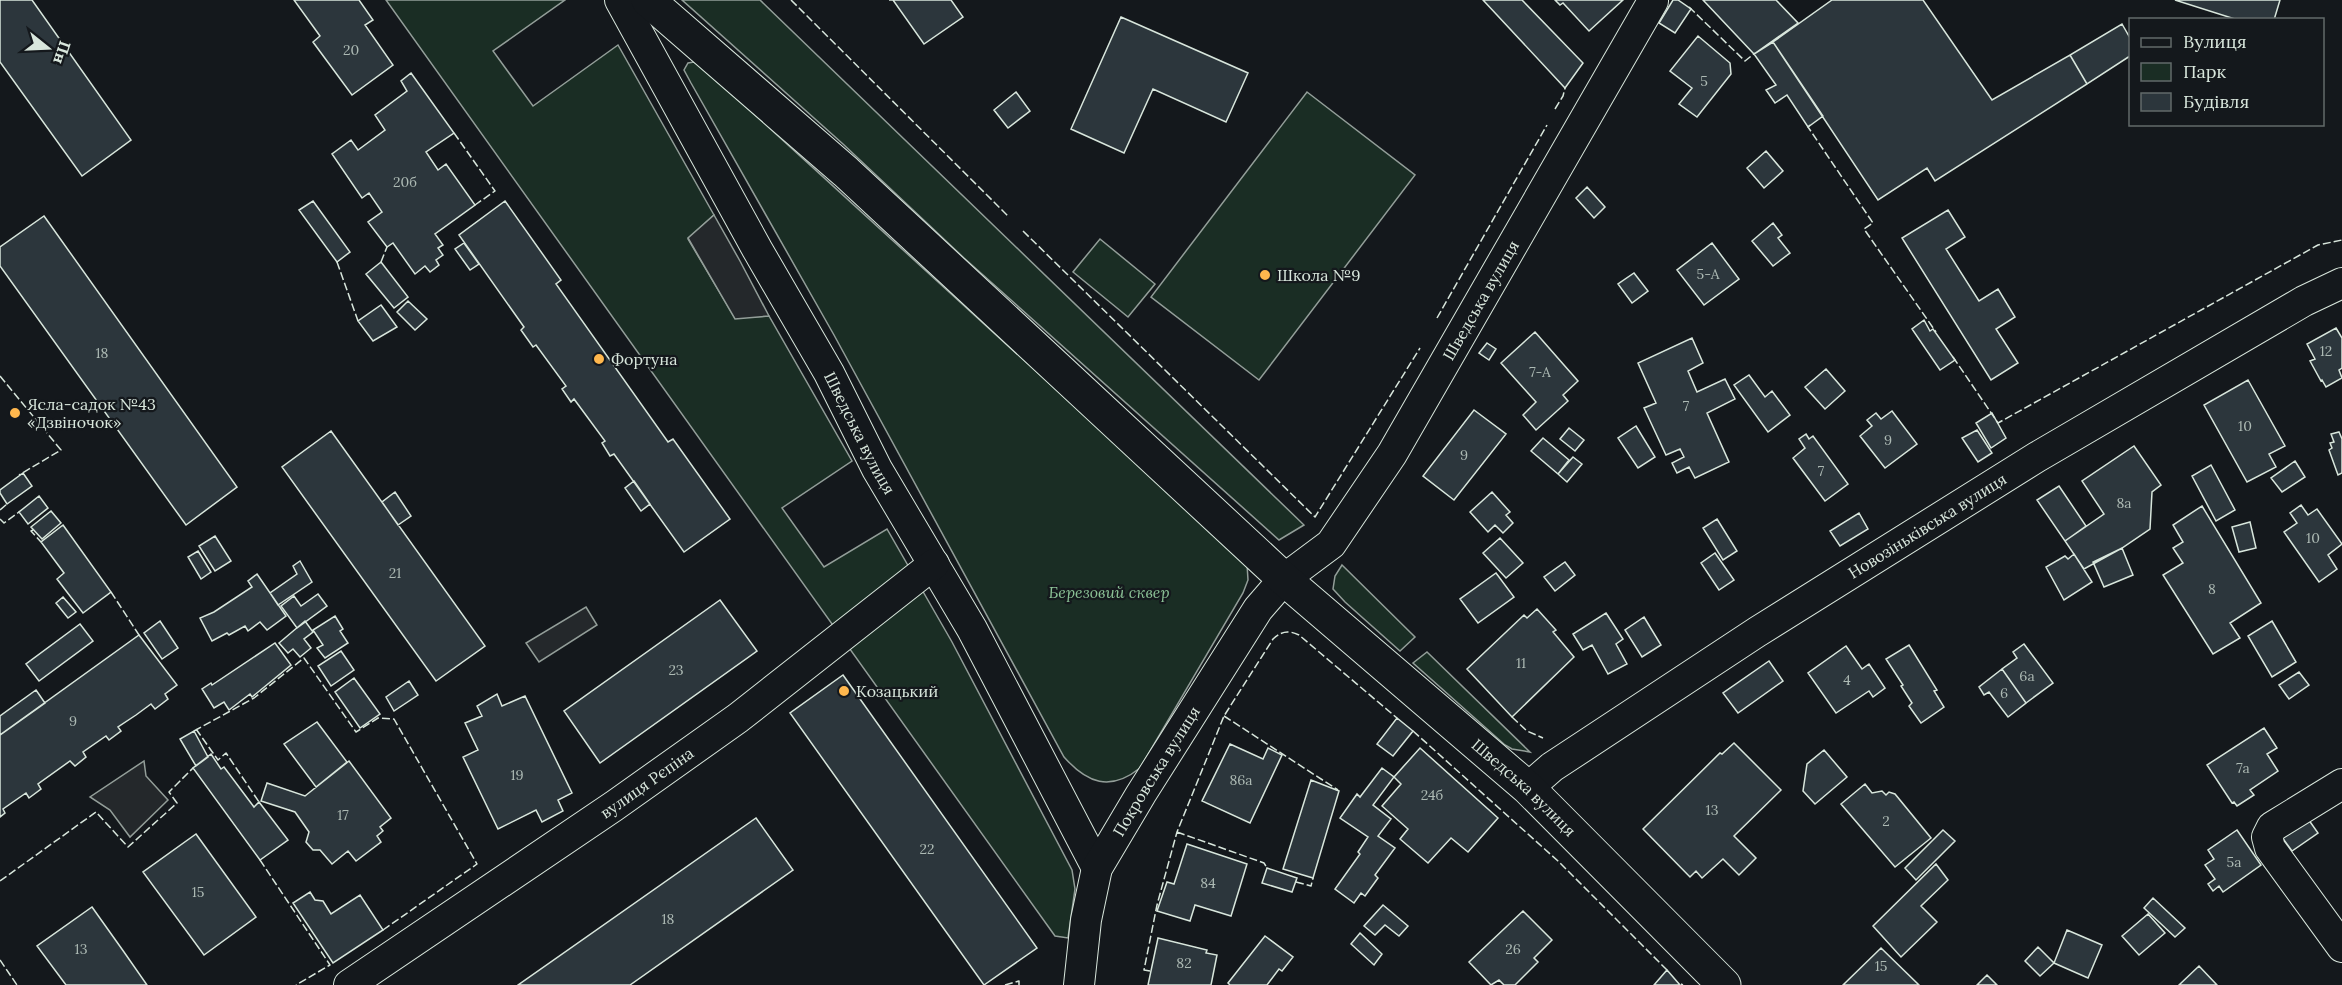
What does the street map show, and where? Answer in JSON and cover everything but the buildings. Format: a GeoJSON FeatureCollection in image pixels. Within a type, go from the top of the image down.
{"type":"FeatureCollection","features":[{"type":"Feature","properties":{"kind":"street","name":"Шведська вулиця"},"geometry":{"type":"LineString","coordinates":[[620,0],[757,249],[829,373],[877,469],[972,629],[1097,868]]}},
{"type":"Feature","properties":{"kind":"street","name":"Шведська вулиця"},"geometry":{"type":"LineString","coordinates":[[648,0],[846,172],[1284,579],[1528,788],[1724,985]]}},
{"type":"Feature","properties":{"kind":"street","name":"Шведська вулиця"},"geometry":{"type":"LineString","coordinates":[[1284,579],[1331,544],[1392,454],[1653,1]]}},
{"type":"Feature","properties":{"kind":"street","name":"Новозіньківська вулиця"},"geometry":{"type":"LineString","coordinates":[[1528,788],[1552,768],[1757,632],[2037,457],[2294,307],[2342,283]]}},
{"type":"Feature","properties":{"kind":"street","name":"вулиця Рєпіна"},"geometry":{"type":"LineString","coordinates":[[349,985],[614,806],[738,718],[934,564]]}},
{"type":"Feature","properties":{"kind":"street","name":"Покровська вулиця"},"geometry":{"type":"LineString","coordinates":[[1079,985],[1086,920],[1097,868],[1252,618],[1284,579]]}},
{"type":"Feature","properties":{"kind":"street"},"geometry":{"type":"LineString","coordinates":[[2342,784],[2272,827],[2267,837],[2270,848],[2342,947]]}},
{"type":"Feature","properties":{"kind":"green space"},"geometry":{"type":"Polygon","coordinates":[[[386,0],[565,0],[493,51],[533,106],[618,45],[714,215],[688,239],[735,318],[769,316],[852,461],[782,508],[824,567],[887,529],[952,642],[1072,870],[1075,889],[1068,938],[1055,936],[386,0]]]}},
{"type":"Feature","properties":{"kind":"green space"},"geometry":{"type":"Polygon","coordinates":[[[682,0],[760,0],[1304,525],[1279,540],[964,258],[843,144],[682,0]]]}},
{"type":"Feature","properties":{"kind":"green space","name":"Березовий сквер"},"geometry":{"type":"Polygon","coordinates":[[[694,62],[706,70],[1247,564],[1248,580],[1243,593],[1140,768],[1129,775],[1109,782],[1099,781],[1081,773],[1064,757],[834,335],[684,70],[688,63],[694,62]]]}},
{"type":"Feature","properties":{"kind":"green space"},"geometry":{"type":"Polygon","coordinates":[[[1307,92],[1415,175],[1259,380],[1151,297],[1307,92]]]}},
{"type":"Feature","properties":{"kind":"green space"},"geometry":{"type":"Polygon","coordinates":[[[1100,239],[1155,284],[1128,317],[1073,272],[1100,239]]]}},
{"type":"Feature","properties":{"kind":"green space"},"geometry":{"type":"Polygon","coordinates":[[[1342,565],[1415,637],[1400,651],[1333,589],[1335,576],[1342,565]]]}},
{"type":"Feature","properties":{"kind":"green space"},"geometry":{"type":"Polygon","coordinates":[[[1427,652],[1530,752],[1512,749],[1505,745],[1413,663],[1427,652]]]}},
{"type":"Feature","properties":{"kind":"shaded area"},"geometry":{"type":"Polygon","coordinates":[[[714,215],[769,316],[735,319],[688,238],[714,215]]]}},
{"type":"Feature","properties":{"kind":"shaded area"},"geometry":{"type":"Polygon","coordinates":[[[586,607],[597,625],[539,662],[526,643],[586,607]]]}},
{"type":"Feature","properties":{"kind":"shaded area"},"geometry":{"type":"Polygon","coordinates":[[[144,761],[146,776],[168,800],[130,837],[110,810],[90,797],[144,761]]]}},
{"type":"Feature","properties":{"kind":"fence"},"geometry":{"type":"LineString","coordinates":[[791,0],[1009,217]]}},
{"type":"Feature","properties":{"kind":"fence"},"geometry":{"type":"LineString","coordinates":[[1689,7],[1745,61],[1755,53]]}},
{"type":"Feature","properties":{"kind":"fence"},"geometry":{"type":"LineString","coordinates":[[1555,109],[1565,88]]}},
{"type":"Feature","properties":{"kind":"fence"},"geometry":{"type":"LineString","coordinates":[[1437,318],[1547,125]]}},
{"type":"Feature","properties":{"kind":"fence"},"geometry":{"type":"LineString","coordinates":[[1810,125],[1808,127],[1873,223],[1864,229],[1936,332]]}},
{"type":"Feature","properties":{"kind":"fence"},"geometry":{"type":"LineString","coordinates":[[454,133],[495,191],[475,205]]}},
{"type":"Feature","properties":{"kind":"fence"},"geometry":{"type":"LineString","coordinates":[[1023,231],[1315,517],[1420,348]]}},
{"type":"Feature","properties":{"kind":"fence"},"geometry":{"type":"LineString","coordinates":[[1953,357],[1998,423],[2318,245],[2342,240]]}},
{"type":"Feature","properties":{"kind":"fence"},"geometry":{"type":"LineString","coordinates":[[381,262],[387,247]]}},
{"type":"Feature","properties":{"kind":"fence"},"geometry":{"type":"LineString","coordinates":[[337,262],[358,321]]}},
{"type":"Feature","properties":{"kind":"fence"},"geometry":{"type":"LineString","coordinates":[[0,376],[61,450],[19,475]]}},
{"type":"Feature","properties":{"kind":"fence"},"geometry":{"type":"LineString","coordinates":[[0,510],[7,504]]}},
{"type":"Feature","properties":{"kind":"fence"},"geometry":{"type":"LineString","coordinates":[[0,519],[4,523],[19,512]]}},
{"type":"Feature","properties":{"kind":"fence"},"geometry":{"type":"LineString","coordinates":[[33,530],[31,531],[41,542]]}},
{"type":"Feature","properties":{"kind":"fence"},"geometry":{"type":"LineString","coordinates":[[111,592],[139,635]]}},
{"type":"Feature","properties":{"kind":"fence"},"geometry":{"type":"LineString","coordinates":[[1150,971],[1144,970],[1157,905],[1177,832],[1224,716],[1273,639],[1285,632],[1299,635],[1397,718]]}},
{"type":"Feature","properties":{"kind":"fence"},"geometry":{"type":"LineString","coordinates":[[194,731],[254,698],[304,658],[356,732],[378,718],[394,719],[477,864],[383,930]]}},
{"type":"Feature","properties":{"kind":"fence"},"geometry":{"type":"LineString","coordinates":[[1224,716],[1338,790]]}},
{"type":"Feature","properties":{"kind":"fence"},"geometry":{"type":"LineString","coordinates":[[1512,717],[1527,731],[1543,738]]}},
{"type":"Feature","properties":{"kind":"fence"},"geometry":{"type":"LineString","coordinates":[[196,729],[218,760],[226,753],[259,802]]}},
{"type":"Feature","properties":{"kind":"fence"},"geometry":{"type":"LineString","coordinates":[[1413,731],[1558,861],[1667,970]]}},
{"type":"Feature","properties":{"kind":"fence"},"geometry":{"type":"LineString","coordinates":[[0,881],[96,812],[128,847],[177,803],[169,792],[193,768]]}},
{"type":"Feature","properties":{"kind":"fence"},"geometry":{"type":"LineString","coordinates":[[1177,832],[1264,863],[1267,868]]}},
{"type":"Feature","properties":{"kind":"fence"},"geometry":{"type":"LineString","coordinates":[[260,860],[330,965],[296,985]]}},
{"type":"Feature","properties":{"kind":"fence"},"geometry":{"type":"LineString","coordinates":[[1296,882],[1311,886],[1313,878]]}},
{"type":"Feature","properties":{"kind":"fence"},"geometry":{"type":"LineString","coordinates":[[0,960],[17,985]]}},
{"type":"Feature","properties":{"kind":"fence"},"geometry":{"type":"LineString","coordinates":[[1005,985],[1019,981],[1019,985]]}},
{"type":"Feature","properties":{"kind":"place","name":"Школа №9"},"geometry":{"type":"Point","coordinates":[1265,275]}},
{"type":"Feature","properties":{"kind":"place","name":"Фортуна"},"geometry":{"type":"Point","coordinates":[599,359]}},
{"type":"Feature","properties":{"kind":"place","name":"Ясла-садок №43 «Дзвіночок»"},"geometry":{"type":"Point","coordinates":[15,413]}},
{"type":"Feature","properties":{"kind":"place","name":"Козацький"},"geometry":{"type":"Point","coordinates":[844,691]}}]}
